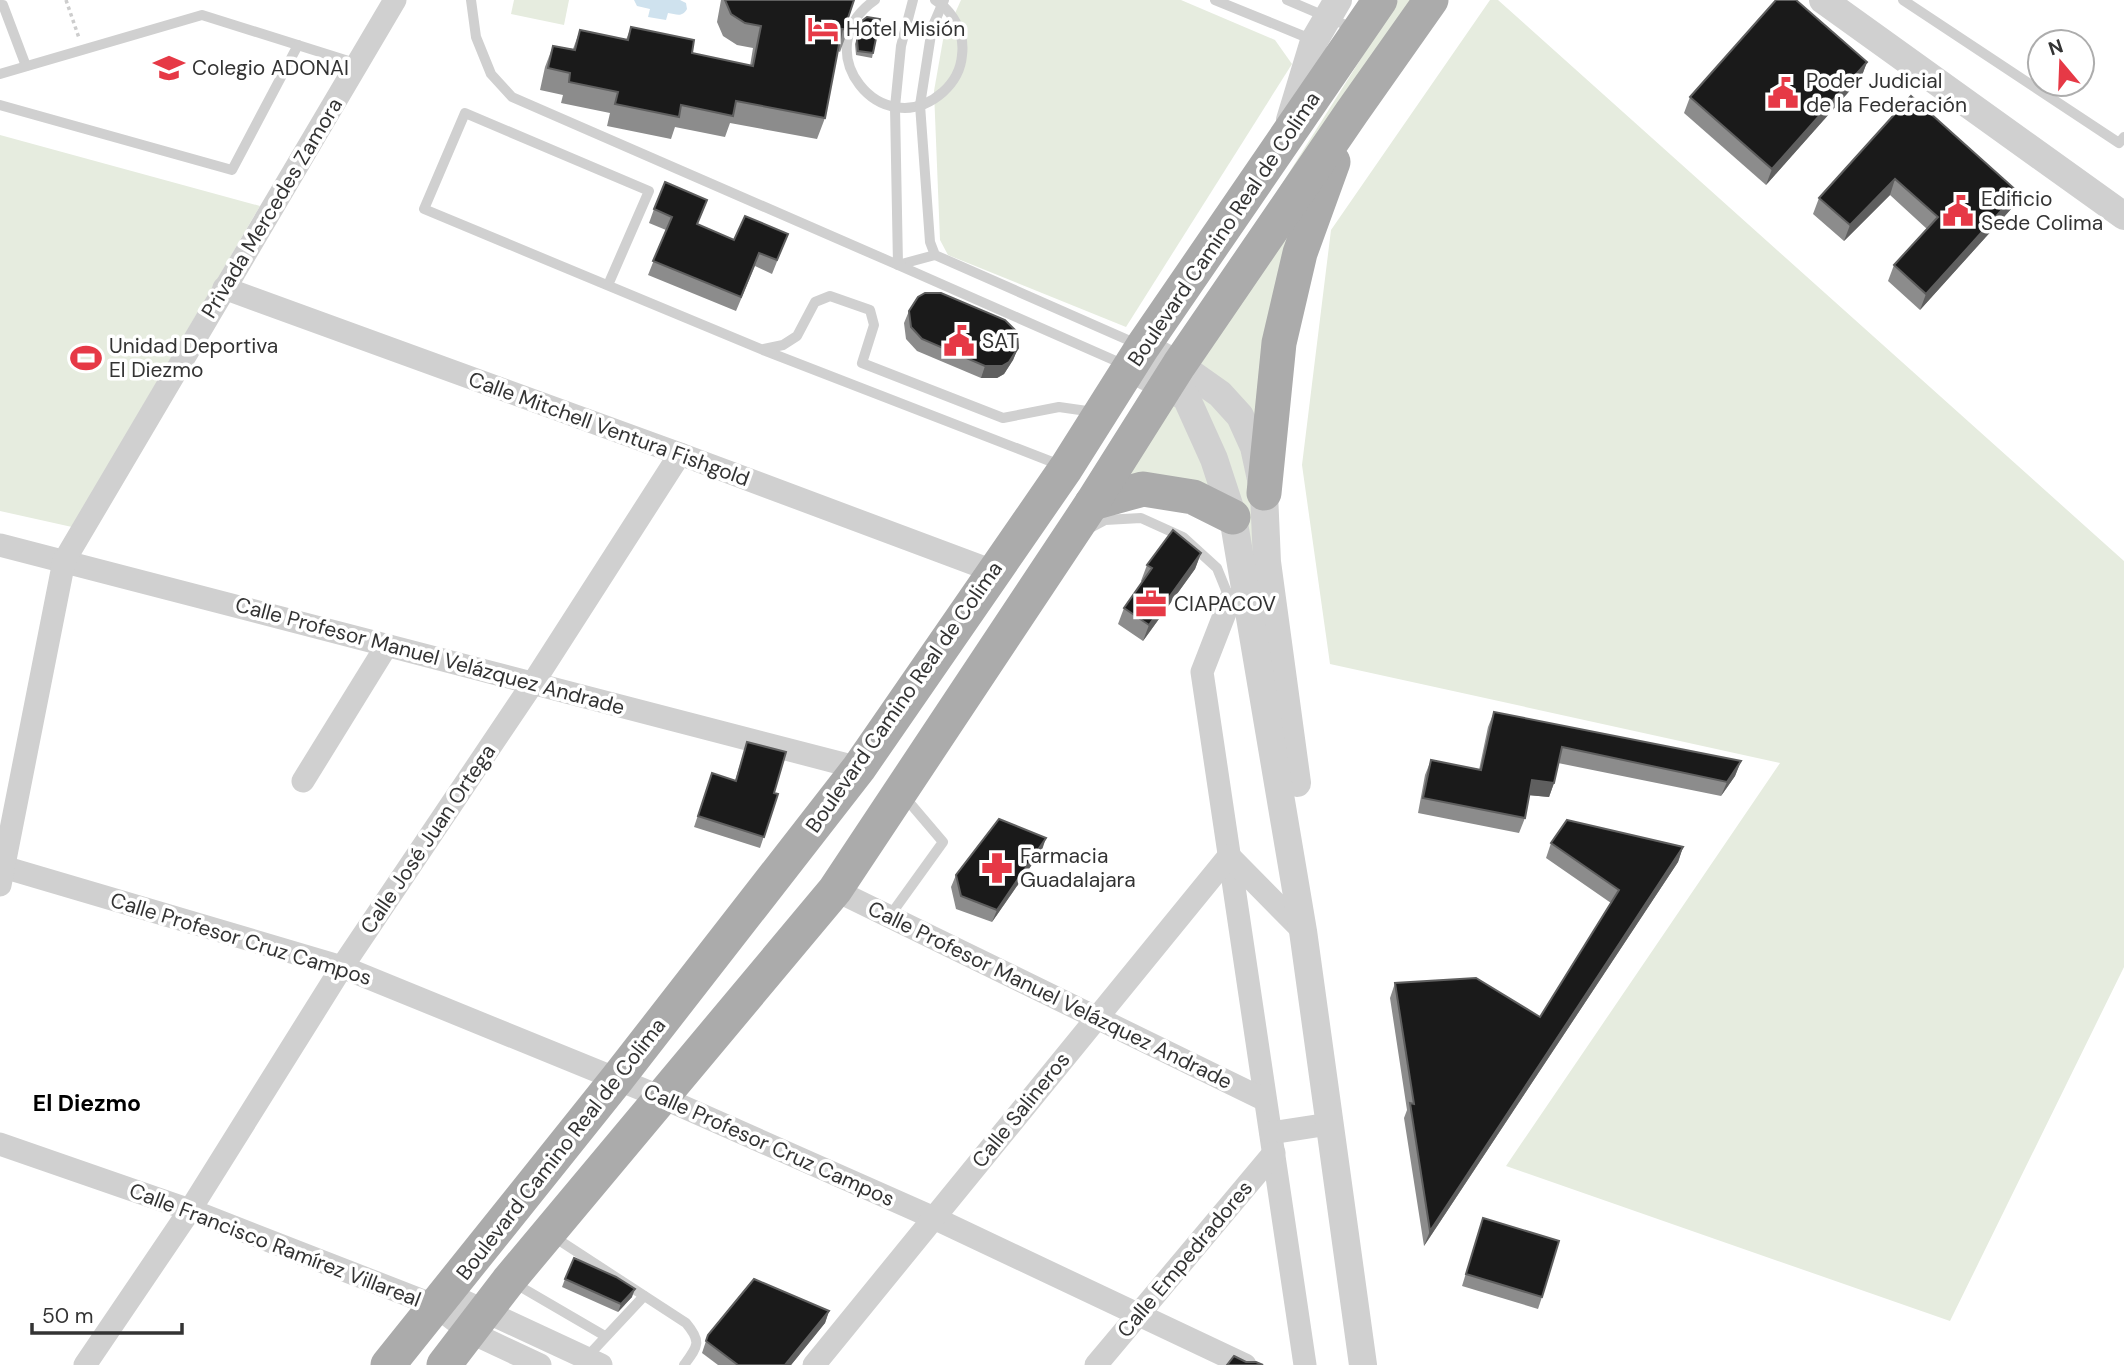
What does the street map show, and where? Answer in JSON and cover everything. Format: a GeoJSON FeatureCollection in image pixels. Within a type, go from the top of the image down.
{"type":"FeatureCollection","features":[{"type":"Feature","properties":{"kind":"main road","name":"Boulevard Camino Real de Colima"},"geometry":{"type":"LineString","coordinates":[[388,1365],[617,1079],[859,768],[1066,468],[1136,357],[1282,144],[1334,44],[1380,0]]}},
{"type":"Feature","properties":{"kind":"main road","name":"Boulevard Camino Real de Colima"},"geometry":{"type":"LineString","coordinates":[[444,1365],[509,1280],[835,890],[1092,503],[1172,376],[1431,0]]}},
{"type":"Feature","properties":{"kind":"main road"},"geometry":{"type":"LineString","coordinates":[[1264,493],[1279,343],[1294,278],[1300,253],[1352,112]]}},
{"type":"Feature","properties":{"kind":"main road"},"geometry":{"type":"LineString","coordinates":[[1092,503],[1143,489],[1193,497],[1233,517]]}},
{"type":"Feature","properties":{"kind":"street","name":"Privada Mercedes Zamora"},"geometry":{"type":"LineString","coordinates":[[1,873],[64,561],[395,0]]}},
{"type":"Feature","properties":{"kind":"street"},"geometry":{"type":"LineString","coordinates":[[1823,0],[2124,215]]}},
{"type":"Feature","properties":{"kind":"street"},"geometry":{"type":"LineString","coordinates":[[1332,8],[1334,44]]}},
{"type":"Feature","properties":{"kind":"street","name":"Calle Mitchell Ventura Fishgold"},"geometry":{"type":"LineString","coordinates":[[224,288],[993,571]]}},
{"type":"Feature","properties":{"kind":"street"},"geometry":{"type":"LineString","coordinates":[[1136,357],[1172,376],[1220,394],[1240,416],[1254,447],[1264,493],[1267,562],[1311,890],[1303,931]]}},
{"type":"Feature","properties":{"kind":"street"},"geometry":{"type":"LineString","coordinates":[[1172,376],[1186,397],[1214,459],[1233,517],[1239,599],[1303,931],[1361,1363]]}},
{"type":"Feature","properties":{"kind":"street","name":"Calle José Juan Ortega"},"geometry":{"type":"LineString","coordinates":[[85,1365],[190,1210],[342,967],[533,683],[680,454]]}},
{"type":"Feature","properties":{"kind":"street","name":"Calle Profesor Manuel Velázquez Andrade"},"geometry":{"type":"LineString","coordinates":[[0,545],[859,768]]}},
{"type":"Feature","properties":{"kind":"street"},"geometry":{"type":"LineString","coordinates":[[1239,599],[1202,672],[1305,1365]]}},
{"type":"Feature","properties":{"kind":"street"},"geometry":{"type":"LineString","coordinates":[[303,781],[387,645]]}},
{"type":"Feature","properties":{"kind":"street"},"geometry":{"type":"LineString","coordinates":[[1229,856],[1303,931]]}},
{"type":"Feature","properties":{"kind":"street","name":"Calle Salineros"},"geometry":{"type":"LineString","coordinates":[[814,1365],[1229,856]]}},
{"type":"Feature","properties":{"kind":"street","name":"Calle Profesor Cruz Campos"},"geometry":{"type":"LineString","coordinates":[[1,873],[342,967],[661,1097],[934,1217],[1245,1365]]}},
{"type":"Feature","properties":{"kind":"street","name":"Calle Profesor Manuel Velázquez Andrade"},"geometry":{"type":"LineString","coordinates":[[835,890],[1265,1100]]}},
{"type":"Feature","properties":{"kind":"street"},"geometry":{"type":"LineString","coordinates":[[1272,1143],[1329,1125]]}},
{"type":"Feature","properties":{"kind":"street","name":"Calle Empedradores"},"geometry":{"type":"LineString","coordinates":[[1096,1365],[1272,1143]]}},
{"type":"Feature","properties":{"kind":"street","name":"Calle Francisco Ramírez Villareal"},"geometry":{"type":"LineString","coordinates":[[0,1144],[441,1300],[540,1365]]}},
{"type":"Feature","properties":{"kind":"street","name":"Calle Francisco Ramírez Villareal"},"geometry":{"type":"LineString","coordinates":[[478,1322],[593,1362]]}},
{"type":"Feature","properties":{"kind":"lane"},"geometry":{"type":"LineString","coordinates":[[471,0],[476,37],[491,74],[512,97],[898,265],[1136,357]]}},
{"type":"Feature","properties":{"kind":"lane"},"geometry":{"type":"LineString","coordinates":[[875,0],[864,8],[853,22],[847,40],[847,58],[852,76],[863,91],[878,102],[895,107],[920,106],[936,98],[950,86],[959,70],[963,52],[961,34],[954,18],[940,1]]}},
{"type":"Feature","properties":{"kind":"lane"},"geometry":{"type":"LineString","coordinates":[[898,265],[895,107],[901,46],[913,0]]}},
{"type":"Feature","properties":{"kind":"lane"},"geometry":{"type":"LineString","coordinates":[[1215,0],[1334,44]]}},
{"type":"Feature","properties":{"kind":"lane"},"geometry":{"type":"LineString","coordinates":[[1287,0],[1332,8]]}},
{"type":"Feature","properties":{"kind":"lane"},"geometry":{"type":"LineString","coordinates":[[1903,0],[2119,143],[2124,137]]}},
{"type":"Feature","properties":{"kind":"lane"},"geometry":{"type":"LineString","coordinates":[[940,1],[932,28],[920,106],[930,242],[936,255],[1136,357]]}},
{"type":"Feature","properties":{"kind":"lane"},"geometry":{"type":"LineString","coordinates":[[0,5],[3,5],[26,66]]}},
{"type":"Feature","properties":{"kind":"lane"},"geometry":{"type":"LineString","coordinates":[[0,74],[202,15],[358,64]]}},
{"type":"Feature","properties":{"kind":"lane"},"geometry":{"type":"LineString","coordinates":[[0,105],[232,170],[298,45]]}},
{"type":"Feature","properties":{"kind":"lane"},"geometry":{"type":"LineString","coordinates":[[608,285],[649,191],[465,113],[424,209],[763,350],[1066,468]]}},
{"type":"Feature","properties":{"kind":"lane"},"geometry":{"type":"LineString","coordinates":[[898,265],[936,255]]}},
{"type":"Feature","properties":{"kind":"lane"},"geometry":{"type":"LineString","coordinates":[[763,350],[783,345],[797,336],[815,302],[830,296],[870,310],[874,325],[862,363],[1003,418],[1059,407],[1101,413]]}},
{"type":"Feature","properties":{"kind":"lane"},"geometry":{"type":"LineString","coordinates":[[1064,543],[1105,520],[1141,517],[1183,537],[1217,568],[1239,599]]}},
{"type":"Feature","properties":{"kind":"lane"},"geometry":{"type":"LineString","coordinates":[[889,917],[943,842],[900,792]]}},
{"type":"Feature","properties":{"kind":"lane"},"geometry":{"type":"LineString","coordinates":[[548,1233],[686,1323],[696,1336],[697,1348],[684,1365]]}},
{"type":"Feature","properties":{"kind":"lane"},"geometry":{"type":"LineString","coordinates":[[509,1280],[606,1336]]}},
{"type":"Feature","properties":{"kind":"lane"},"geometry":{"type":"LineString","coordinates":[[593,1362],[606,1336],[644,1296]]}},
{"type":"Feature","properties":{"kind":"path"},"geometry":{"type":"LineString","coordinates":[[66,0],[83,50]]}},
{"type":"Feature","properties":{"kind":"shaded area"},"geometry":{"type":"Polygon","coordinates":[[[514,0],[569,0],[564,25],[511,14],[514,0]]]}},
{"type":"Feature","properties":{"kind":"shaded area"},"geometry":{"type":"Polygon","coordinates":[[[961,0],[1181,0],[1275,40],[1292,64],[1126,327],[948,255],[940,240],[934,91],[943,40],[961,0]]]}},
{"type":"Feature","properties":{"kind":"shaded area"},"geometry":{"type":"Polygon","coordinates":[[[1398,0],[1417,0],[1191,328],[1398,0]]]}},
{"type":"Feature","properties":{"kind":"shaded area"},"geometry":{"type":"Polygon","coordinates":[[[1490,0],[1498,0],[2124,561],[2124,967],[1950,1321],[1506,1166],[1780,763],[1330,664],[1302,465],[1331,230],[1490,0]]]}},
{"type":"Feature","properties":{"kind":"shaded area","name":"Unidad Deportiva El Diezmo"},"geometry":{"type":"Polygon","coordinates":[[[0,135],[260,206],[72,527],[0,511],[0,135]]]}},
{"type":"Feature","properties":{"kind":"shaded area"},"geometry":{"type":"Polygon","coordinates":[[[1317,189],[1258,438],[1198,368],[1317,189]]]}},
{"type":"Feature","properties":{"kind":"shaded area"},"geometry":{"type":"Polygon","coordinates":[[[1199,390],[1215,401],[1246,451],[1263,594],[1199,390]]]}},
{"type":"Feature","properties":{"kind":"shaded area"},"geometry":{"type":"Polygon","coordinates":[[[1176,398],[1219,501],[1118,485],[1176,398]]]}},
{"type":"Feature","properties":{"kind":"water"},"geometry":{"type":"Polygon","coordinates":[[[634,0],[680,0],[686,3],[687,9],[681,14],[668,13],[666,20],[648,17],[650,9],[637,6],[634,0]]]}},
{"type":"Feature","properties":{"kind":"building"},"geometry":{"type":"Polygon","coordinates":[[[725,0],[854,0],[848,18],[848,30],[842,29],[825,118],[736,101],[733,116],[681,105],[679,117],[615,104],[618,92],[569,82],[570,73],[548,68],[553,46],[575,50],[580,30],[628,40],[631,27],[694,40],[692,53],[753,66],[761,26],[745,23],[731,14],[725,0]]]}},
{"type":"Feature","properties":{"kind":"building"},"geometry":{"type":"Polygon","coordinates":[[[1776,0],[1796,0],[1867,62],[1772,169],[1690,97],[1776,0]]]}},
{"type":"Feature","properties":{"kind":"building"},"geometry":{"type":"Polygon","coordinates":[[[867,17],[880,19],[873,53],[858,51],[857,40],[863,20],[867,17]]]}},
{"type":"Feature","properties":{"kind":"building","name":"Edificio Sede Colima"},"geometry":{"type":"Polygon","coordinates":[[[1911,96],[2018,192],[1926,294],[1894,265],[1938,217],[1895,179],[1850,225],[1819,198],[1911,96]]]}},
{"type":"Feature","properties":{"kind":"building"},"geometry":{"type":"Polygon","coordinates":[[[665,182],[707,200],[697,224],[734,240],[745,216],[788,234],[777,260],[759,253],[741,297],[653,261],[672,217],[654,209],[665,182]]]}},
{"type":"Feature","properties":{"kind":"building","name":"SAT"},"geometry":{"type":"Polygon","coordinates":[[[925,293],[941,293],[1005,320],[1017,332],[1018,348],[1009,362],[1002,366],[985,366],[922,339],[911,327],[909,311],[918,297],[925,293]]]}},
{"type":"Feature","properties":{"kind":"building","name":"CIAPACOV"},"geometry":{"type":"Polygon","coordinates":[[[1173,530],[1201,553],[1149,625],[1124,608],[1152,568],[1147,565],[1173,530]]]}},
{"type":"Feature","properties":{"kind":"building"},"geometry":{"type":"Polygon","coordinates":[[[1494,712],[1741,761],[1727,782],[1562,747],[1554,783],[1532,780],[1525,818],[1423,798],[1431,760],[1481,770],[1494,712]]]}},
{"type":"Feature","properties":{"kind":"building"},"geometry":{"type":"Polygon","coordinates":[[[747,742],[786,752],[774,793],[778,794],[764,837],[698,816],[712,773],[736,781],[747,742]]]}},
{"type":"Feature","properties":{"kind":"building","name":"Farmacia Guadalajara"},"geometry":{"type":"Polygon","coordinates":[[[999,819],[1046,838],[997,910],[961,896],[956,875],[999,819]]]}},
{"type":"Feature","properties":{"kind":"building"},"geometry":{"type":"Polygon","coordinates":[[[1567,820],[1683,847],[1430,1231],[1395,983],[1476,978],[1540,1017],[1619,890],[1551,843],[1567,820]]]}},
{"type":"Feature","properties":{"kind":"building"},"geometry":{"type":"Polygon","coordinates":[[[1483,1218],[1559,1241],[1542,1297],[1466,1274],[1483,1218]]]}},
{"type":"Feature","properties":{"kind":"building"},"geometry":{"type":"Polygon","coordinates":[[[574,1258],[635,1289],[621,1304],[565,1279],[574,1258]]]}},
{"type":"Feature","properties":{"kind":"building"},"geometry":{"type":"Polygon","coordinates":[[[754,1279],[829,1311],[785,1365],[738,1365],[706,1341],[754,1279]]]}},
{"type":"Feature","properties":{"kind":"building"},"geometry":{"type":"Polygon","coordinates":[[[1234,1356],[1246,1362],[1263,1365],[1227,1365],[1234,1356]]]}},
{"type":"Feature","properties":{"kind":"place","name":"Hotel Misión"},"geometry":{"type":"Point","coordinates":[823,29]}},
{"type":"Feature","properties":{"kind":"place","name":"Colegio ADONAI"},"geometry":{"type":"Point","coordinates":[169,68]}},
{"type":"Feature","properties":{"kind":"place","name":"Poder Judicial de la Federación"},"geometry":{"type":"Point","coordinates":[1783,93]}},
{"type":"Feature","properties":{"kind":"place","name":"Edificio Sede Colima"},"geometry":{"type":"Point","coordinates":[1958,211]}},
{"type":"Feature","properties":{"kind":"place","name":"SAT"},"geometry":{"type":"Point","coordinates":[959,341]}},
{"type":"Feature","properties":{"kind":"place","name":"Unidad Deportiva El Diezmo"},"geometry":{"type":"Point","coordinates":[86,358]}},
{"type":"Feature","properties":{"kind":"place","name":"CIAPACOV"},"geometry":{"type":"Point","coordinates":[1151,604]}},
{"type":"Feature","properties":{"kind":"place","name":"Farmacia Guadalajara"},"geometry":{"type":"Point","coordinates":[997,868]}},
{"type":"Feature","properties":{"kind":"district","name":"El Diezmo"},"geometry":{"type":"Point","coordinates":[87,1103]}}]}
